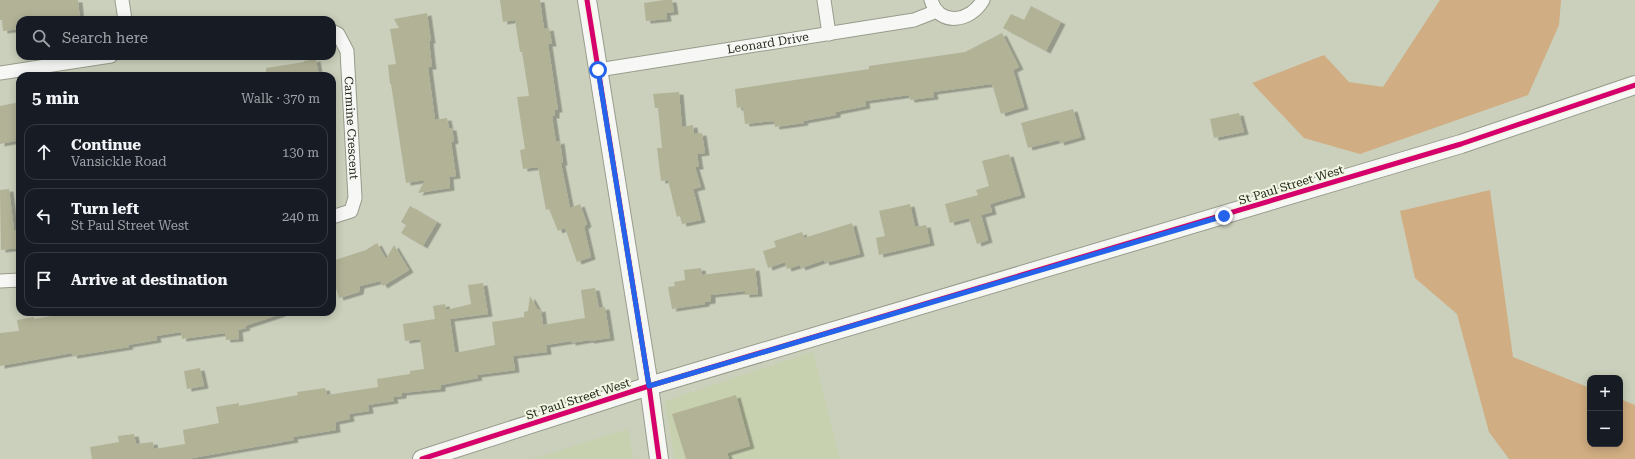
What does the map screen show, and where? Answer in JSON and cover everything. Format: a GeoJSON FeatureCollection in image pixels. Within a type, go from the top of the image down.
{"type":"FeatureCollection","features":[{"type":"Feature","properties":{"kind":"main road"},"geometry":{"type":"LineString","coordinates":[[587,0],[649,386],[659,459]]}},
{"type":"Feature","properties":{"kind":"main road","name":"St Paul Street West"},"geometry":{"type":"LineString","coordinates":[[422,459],[649,386],[1454,147],[1635,85]]}},
{"type":"Feature","properties":{"kind":"street"},"geometry":{"type":"LineString","coordinates":[[122,0],[124,16]]}},
{"type":"Feature","properties":{"kind":"street"},"geometry":{"type":"LineString","coordinates":[[824,0],[829,34]]}},
{"type":"Feature","properties":{"kind":"street","name":"Leonard Drive"},"geometry":{"type":"LineString","coordinates":[[598,70],[914,20],[934,5],[950,17],[963,18],[972,14],[983,0]]}},
{"type":"Feature","properties":{"kind":"street","name":"Carmine Crescent"},"geometry":{"type":"LineString","coordinates":[[336,33],[347,51],[355,198],[351,211],[336,216]]}},
{"type":"Feature","properties":{"kind":"street"},"geometry":{"type":"LineString","coordinates":[[0,73],[85,60]]}},
{"type":"Feature","properties":{"kind":"street"},"geometry":{"type":"LineString","coordinates":[[0,282],[16,280]]}},
{"type":"Feature","properties":{"kind":"shaded area"},"geometry":{"type":"Polygon","coordinates":[[[1440,0],[1561,0],[1559,25],[1528,95],[1360,154],[1304,138],[1252,83],[1324,55],[1349,82],[1383,87],[1440,0]]]}},
{"type":"Feature","properties":{"kind":"shaded area"},"geometry":{"type":"Polygon","coordinates":[[[1490,190],[1513,357],[1587,387],[1587,447],[1623,447],[1623,400],[1635,405],[1635,459],[1509,459],[1489,432],[1457,314],[1415,278],[1400,211],[1490,190]]]}},
{"type":"Feature","properties":{"kind":"shaded area"},"geometry":{"type":"Polygon","coordinates":[[[813,352],[840,459],[674,459],[665,401],[813,352]]]}},
{"type":"Feature","properties":{"kind":"shaded area"},"geometry":{"type":"Polygon","coordinates":[[[628,429],[633,459],[533,459],[628,429]]]}},
{"type":"Feature","properties":{"kind":"building"},"geometry":{"type":"Polygon","coordinates":[[[0,0],[78,0],[80,16],[16,16],[16,29],[3,31],[2,20],[0,20],[0,0]]]}},
{"type":"Feature","properties":{"kind":"building"},"geometry":{"type":"Polygon","coordinates":[[[500,0],[540,0],[544,29],[549,28],[552,44],[548,44],[558,110],[555,110],[555,116],[552,116],[556,142],[560,141],[563,163],[561,163],[570,208],[580,204],[587,224],[584,227],[591,257],[577,262],[565,228],[558,231],[549,209],[546,210],[538,167],[523,169],[520,150],[525,149],[517,97],[529,96],[515,20],[503,22],[500,0]]]}},
{"type":"Feature","properties":{"kind":"building"},"geometry":{"type":"Polygon","coordinates":[[[672,0],[674,12],[666,13],[667,19],[646,21],[644,3],[672,0]]]}},
{"type":"Feature","properties":{"kind":"building"},"geometry":{"type":"Polygon","coordinates":[[[1031,6],[1061,22],[1046,51],[1003,28],[1011,14],[1024,20],[1031,6]]]}},
{"type":"Feature","properties":{"kind":"building"},"geometry":{"type":"Polygon","coordinates":[[[427,13],[431,41],[429,41],[432,67],[428,67],[435,120],[447,118],[449,128],[452,128],[454,141],[451,142],[456,176],[449,177],[450,188],[418,193],[425,180],[406,183],[388,65],[396,64],[390,29],[399,28],[394,19],[427,13]]]}},
{"type":"Feature","properties":{"kind":"building"},"geometry":{"type":"Polygon","coordinates":[[[1002,33],[1019,67],[1013,70],[1024,107],[1001,114],[992,84],[933,92],[934,97],[910,100],[909,95],[865,101],[866,106],[836,112],[836,115],[803,121],[804,123],[775,127],[774,121],[745,124],[743,107],[737,108],[735,89],[869,69],[869,66],[965,52],[1002,33]]]}},
{"type":"Feature","properties":{"kind":"building"},"geometry":{"type":"Polygon","coordinates":[[[316,60],[318,72],[266,72],[266,68],[316,60]]]}},
{"type":"Feature","properties":{"kind":"building"},"geometry":{"type":"Polygon","coordinates":[[[679,92],[682,127],[693,125],[694,134],[702,133],[705,153],[697,154],[699,167],[695,167],[701,187],[693,189],[701,220],[682,224],[680,216],[677,217],[668,180],[661,181],[657,148],[662,148],[658,108],[655,108],[653,94],[679,92]]]}},
{"type":"Feature","properties":{"kind":"building"},"geometry":{"type":"Polygon","coordinates":[[[16,103],[16,141],[0,144],[0,106],[16,103]]]}},
{"type":"Feature","properties":{"kind":"building"},"geometry":{"type":"Polygon","coordinates":[[[1073,109],[1081,137],[1060,143],[1059,140],[1028,148],[1021,123],[1073,109]]]}},
{"type":"Feature","properties":{"kind":"building"},"geometry":{"type":"Polygon","coordinates":[[[1239,113],[1244,132],[1214,138],[1210,119],[1239,113]]]}},
{"type":"Feature","properties":{"kind":"building"},"geometry":{"type":"Polygon","coordinates":[[[1009,154],[1021,195],[990,204],[992,212],[981,215],[988,240],[977,244],[969,218],[950,223],[945,204],[978,195],[976,190],[989,186],[982,161],[1009,154]]]}},
{"type":"Feature","properties":{"kind":"building"},"geometry":{"type":"Polygon","coordinates":[[[9,189],[14,230],[16,230],[16,248],[1,250],[0,190],[9,189]]]}},
{"type":"Feature","properties":{"kind":"building"},"geometry":{"type":"Polygon","coordinates":[[[910,204],[915,227],[926,225],[930,243],[879,255],[876,238],[885,236],[879,211],[910,204]]]}},
{"type":"Feature","properties":{"kind":"building"},"geometry":{"type":"Polygon","coordinates":[[[410,206],[437,222],[423,246],[401,233],[406,225],[401,222],[410,206]]]}},
{"type":"Feature","properties":{"kind":"building"},"geometry":{"type":"Polygon","coordinates":[[[852,223],[860,254],[825,263],[824,260],[801,268],[800,265],[787,269],[785,262],[768,268],[763,251],[776,247],[774,241],[802,232],[804,238],[852,223]]]}},
{"type":"Feature","properties":{"kind":"building"},"geometry":{"type":"Polygon","coordinates":[[[377,243],[386,259],[394,245],[409,270],[383,286],[380,281],[360,286],[359,292],[339,298],[336,288],[336,260],[366,250],[377,243]]]}},
{"type":"Feature","properties":{"kind":"building"},"geometry":{"type":"Polygon","coordinates":[[[701,268],[702,275],[755,268],[758,294],[745,295],[745,291],[711,295],[711,301],[705,302],[705,304],[672,309],[668,287],[675,286],[674,282],[685,280],[684,270],[701,268]]]}},
{"type":"Feature","properties":{"kind":"building"},"geometry":{"type":"Polygon","coordinates":[[[483,283],[488,314],[450,319],[455,353],[495,345],[492,322],[524,317],[524,312],[528,311],[530,296],[538,310],[541,309],[543,325],[585,318],[581,290],[595,288],[599,308],[605,307],[610,338],[571,343],[571,341],[546,345],[547,352],[513,356],[515,370],[477,375],[478,378],[441,385],[441,389],[402,393],[402,396],[393,397],[394,401],[368,405],[369,411],[349,414],[350,419],[335,422],[336,430],[293,437],[294,440],[187,459],[92,459],[90,447],[119,442],[118,436],[134,434],[136,444],[153,442],[154,449],[185,444],[183,430],[219,423],[216,407],[239,403],[239,406],[298,395],[297,392],[325,388],[327,395],[378,387],[377,379],[410,374],[410,371],[424,369],[420,339],[405,341],[403,324],[435,319],[433,306],[445,304],[446,310],[471,304],[468,285],[483,283]]]}},
{"type":"Feature","properties":{"kind":"building"},"geometry":{"type":"Polygon","coordinates":[[[52,316],[275,316],[245,326],[246,328],[238,330],[239,339],[226,340],[225,333],[182,339],[181,332],[156,336],[157,340],[128,345],[129,347],[73,356],[72,353],[0,366],[0,333],[19,331],[17,320],[34,317],[34,319],[52,316]]]}},
{"type":"Feature","properties":{"kind":"building"},"geometry":{"type":"Polygon","coordinates":[[[200,368],[204,386],[187,389],[184,371],[200,368]]]}},
{"type":"Feature","properties":{"kind":"building"},"geometry":{"type":"Polygon","coordinates":[[[736,395],[750,446],[727,453],[729,459],[686,459],[672,414],[736,395]]]}},
{"type":"Feature","properties":{"kind":"cycle path"},"geometry":{"type":"LineString","coordinates":[[587,0],[649,386],[659,459]]}},
{"type":"Feature","properties":{"kind":"cycle path"},"geometry":{"type":"LineString","coordinates":[[422,459],[649,386],[1461,144],[1635,85]]}},
{"type":"Feature","properties":{"kind":"route"},"geometry":{"type":"LineString","coordinates":[[598,70],[649,386],[1224,216]]}}]}
